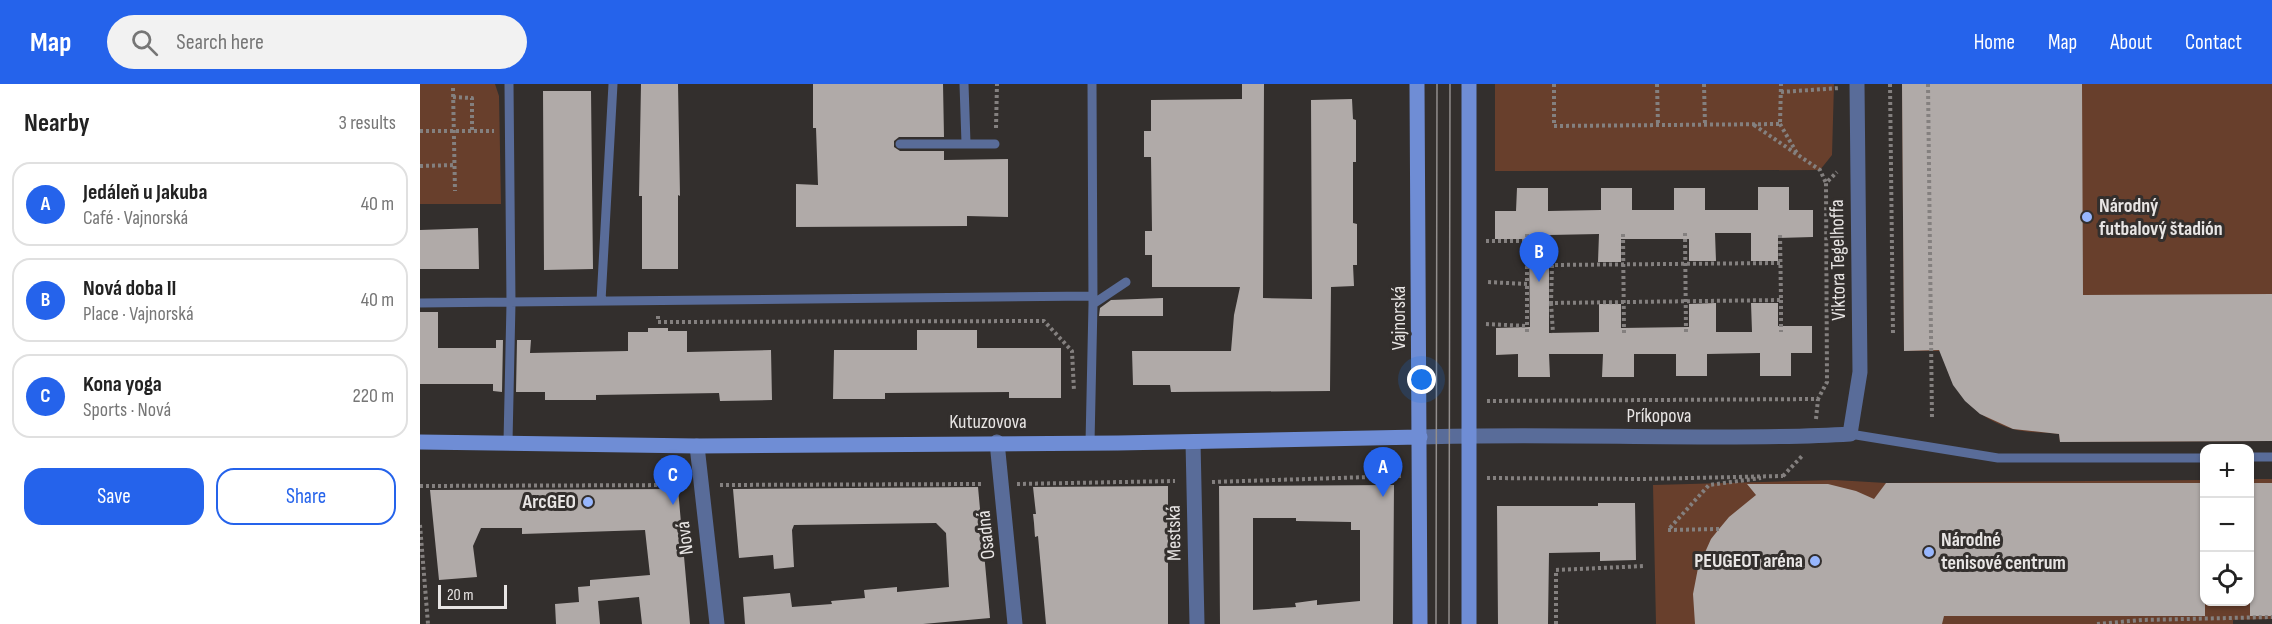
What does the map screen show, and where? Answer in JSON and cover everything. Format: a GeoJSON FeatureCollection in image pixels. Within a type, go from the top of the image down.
{"type":"FeatureCollection","features":[{"type":"Feature","properties":{"kind":"main road","name":"Vajnorská"},"geometry":{"type":"LineString","coordinates":[[1417,84],[1420,624]]}},
{"type":"Feature","properties":{"kind":"main road"},"geometry":{"type":"LineString","coordinates":[[1468,624],[1469,84]]}},
{"type":"Feature","properties":{"kind":"main road","name":"Kutuzovova"},"geometry":{"type":"LineString","coordinates":[[420,442],[697,446],[1193,442],[1420,437]]}},
{"type":"Feature","properties":{"kind":"street","name":"Viktora Tegelhoffa"},"geometry":{"type":"LineString","coordinates":[[1850,434],[1860,372],[1857,84]]}},
{"type":"Feature","properties":{"kind":"street","name":"Príkopova"},"geometry":{"type":"LineString","coordinates":[[1468,435],[1815,436],[1850,434]]}},
{"type":"Feature","properties":{"kind":"street","name":"Kutuzovova"},"geometry":{"type":"LineString","coordinates":[[1420,437],[1468,435]]}},
{"type":"Feature","properties":{"kind":"street","name":"Osadná"},"geometry":{"type":"LineString","coordinates":[[997,442],[1015,624]]}},
{"type":"Feature","properties":{"kind":"street","name":"Mestská"},"geometry":{"type":"LineString","coordinates":[[1193,442],[1197,624]]}},
{"type":"Feature","properties":{"kind":"street","name":"Nová"},"geometry":{"type":"LineString","coordinates":[[697,446],[717,624]]}},
{"type":"Feature","properties":{"kind":"lane"},"geometry":{"type":"LineString","coordinates":[[508,442],[511,303],[509,84]]}},
{"type":"Feature","properties":{"kind":"lane"},"geometry":{"type":"LineString","coordinates":[[602,301],[612,84]]}},
{"type":"Feature","properties":{"kind":"lane"},"geometry":{"type":"LineString","coordinates":[[964,84],[966,143]]}},
{"type":"Feature","properties":{"kind":"lane"},"geometry":{"type":"LineString","coordinates":[[1090,443],[1093,300],[1092,84]]}},
{"type":"Feature","properties":{"kind":"lane"},"geometry":{"type":"LineString","coordinates":[[900,144],[995,144]]}},
{"type":"Feature","properties":{"kind":"lane"},"geometry":{"type":"LineString","coordinates":[[420,303],[658,300],[1093,300],[1126,282]]}},
{"type":"Feature","properties":{"kind":"lane"},"geometry":{"type":"LineString","coordinates":[[1850,434],[1998,458],[2200,458]]}},
{"type":"Feature","properties":{"kind":"lane"},"geometry":{"type":"LineString","coordinates":[[2254,458],[2272,457]]}},
{"type":"Feature","properties":{"kind":"path"},"geometry":{"type":"LineString","coordinates":[[995,144],[997,84]]}},
{"type":"Feature","properties":{"kind":"path"},"geometry":{"type":"LineString","coordinates":[[1554,84],[1554,126],[1780,124]]}},
{"type":"Feature","properties":{"kind":"path"},"geometry":{"type":"LineString","coordinates":[[1657,84],[1658,125]]}},
{"type":"Feature","properties":{"kind":"path"},"geometry":{"type":"LineString","coordinates":[[1704,84],[1705,125]]}},
{"type":"Feature","properties":{"kind":"path"},"geometry":{"type":"LineString","coordinates":[[1781,84],[1780,124],[1798,156]]}},
{"type":"Feature","properties":{"kind":"path"},"geometry":{"type":"LineString","coordinates":[[1890,84],[1893,333]]}},
{"type":"Feature","properties":{"kind":"path"},"geometry":{"type":"LineString","coordinates":[[1928,84],[1932,418]]}},
{"type":"Feature","properties":{"kind":"path"},"geometry":{"type":"LineString","coordinates":[[1781,92],[1840,86],[1839,99]]}},
{"type":"Feature","properties":{"kind":"path"},"geometry":{"type":"LineString","coordinates":[[453,88],[455,191]]}},
{"type":"Feature","properties":{"kind":"path"},"geometry":{"type":"LineString","coordinates":[[453,97],[472,98],[472,130]]}},
{"type":"Feature","properties":{"kind":"path"},"geometry":{"type":"LineString","coordinates":[[1719,529],[1668,530],[1709,484],[1783,476],[1799,461],[1815,436],[1818,399],[1827,382],[1826,183],[1820,170],[1753,124]]}},
{"type":"Feature","properties":{"kind":"path"},"geometry":{"type":"LineString","coordinates":[[420,131],[510,131]]}},
{"type":"Feature","properties":{"kind":"path"},"geometry":{"type":"LineString","coordinates":[[1826,183],[1837,174],[1837,163]]}},
{"type":"Feature","properties":{"kind":"path"},"geometry":{"type":"LineString","coordinates":[[420,166],[454,165]]}},
{"type":"Feature","properties":{"kind":"path"},"geometry":{"type":"LineString","coordinates":[[1685,233],[1686,332]]}},
{"type":"Feature","properties":{"kind":"path"},"geometry":{"type":"LineString","coordinates":[[1780,233],[1781,332]]}},
{"type":"Feature","properties":{"kind":"path"},"geometry":{"type":"LineString","coordinates":[[1527,234],[1527,332]]}},
{"type":"Feature","properties":{"kind":"path"},"geometry":{"type":"LineString","coordinates":[[1623,234],[1624,333]]}},
{"type":"Feature","properties":{"kind":"path"},"geometry":{"type":"LineString","coordinates":[[1486,241],[1527,241]]}},
{"type":"Feature","properties":{"kind":"path"},"geometry":{"type":"LineString","coordinates":[[1552,333],[1552,265],[1780,263]]}},
{"type":"Feature","properties":{"kind":"path"},"geometry":{"type":"LineString","coordinates":[[1486,282],[1527,284]]}},
{"type":"Feature","properties":{"kind":"path"},"geometry":{"type":"LineString","coordinates":[[658,300],[658,322],[1044,321],[1072,351],[1072,383],[1076,398]]}},
{"type":"Feature","properties":{"kind":"path"},"geometry":{"type":"LineString","coordinates":[[1551,303],[1781,300]]}},
{"type":"Feature","properties":{"kind":"path"},"geometry":{"type":"LineString","coordinates":[[1486,324],[1527,326]]}},
{"type":"Feature","properties":{"kind":"path"},"geometry":{"type":"LineString","coordinates":[[1486,401],[1818,399]]}},
{"type":"Feature","properties":{"kind":"path"},"geometry":{"type":"LineString","coordinates":[[1486,478],[1642,479],[1783,476]]}},
{"type":"Feature","properties":{"kind":"path"},"geometry":{"type":"LineString","coordinates":[[420,486],[993,484]]}},
{"type":"Feature","properties":{"kind":"path"},"geometry":{"type":"LineString","coordinates":[[420,525],[428,624]]}},
{"type":"Feature","properties":{"kind":"path"},"geometry":{"type":"LineString","coordinates":[[1556,624],[1556,570],[1645,566]]}},
{"type":"Feature","properties":{"kind":"path"},"geometry":{"type":"LineString","coordinates":[[2097,624],[2272,617]]}},
{"type":"Feature","properties":{"kind":"shaded area"},"geometry":{"type":"Polygon","coordinates":[[[420,84],[495,84],[499,96],[501,204],[420,204],[420,84]]]}},
{"type":"Feature","properties":{"kind":"shaded area"},"geometry":{"type":"Polygon","coordinates":[[[1495,84],[1834,84],[1832,155],[1820,170],[1495,171],[1495,84]]]}},
{"type":"Feature","properties":{"kind":"shaded area","name":"Národný futbalový štadión"},"geometry":{"type":"Polygon","coordinates":[[[1902,84],[2272,84],[2272,441],[2060,442],[2059,434],[2013,429],[1987,418],[1976,410],[1957,390],[1946,365],[1944,351],[1904,351],[1902,84]]]}},
{"type":"Feature","properties":{"kind":"shaded area","name":"Národné tenisové centrum"},"geometry":{"type":"Polygon","coordinates":[[[2254,479],[2272,479],[2272,619],[2233,620],[2233,624],[1656,624],[1653,485],[1835,480],[1886,483],[2200,480],[2200,606],[2254,606],[2254,479]]]}},
{"type":"Feature","properties":{"kind":"building"},"geometry":{"type":"Polygon","coordinates":[[[641,84],[678,84],[680,196],[678,195],[678,269],[642,269],[642,196],[639,196],[641,84]]]}},
{"type":"Feature","properties":{"kind":"building"},"geometry":{"type":"Polygon","coordinates":[[[813,84],[943,84],[944,137],[899,137],[894,141],[894,147],[900,151],[944,151],[944,160],[1008,159],[1008,217],[967,216],[967,226],[796,227],[796,184],[818,185],[816,128],[813,128],[813,84]]]}},
{"type":"Feature","properties":{"kind":"building"},"geometry":{"type":"Polygon","coordinates":[[[1242,84],[1264,84],[1263,298],[1312,299],[1311,100],[1352,99],[1353,119],[1356,120],[1353,223],[1357,224],[1357,265],[1353,265],[1354,286],[1331,287],[1330,391],[1171,392],[1170,385],[1133,385],[1132,351],[1231,351],[1234,315],[1240,287],[1152,287],[1152,255],[1145,255],[1145,231],[1152,231],[1151,157],[1144,157],[1144,131],[1151,131],[1151,100],[1242,99],[1242,84]]]}},
{"type":"Feature","properties":{"kind":"building","name":"Národný futbalový štadión"},"geometry":{"type":"Polygon","coordinates":[[[1902,84],[2082,84],[2083,295],[2272,294],[2272,441],[2060,442],[2059,434],[2013,429],[1980,414],[1965,401],[1953,385],[1939,350],[1904,351],[1902,84]]]}},
{"type":"Feature","properties":{"kind":"building"},"geometry":{"type":"Polygon","coordinates":[[[543,91],[591,91],[593,269],[544,270],[543,91]]]}},
{"type":"Feature","properties":{"kind":"building"},"geometry":{"type":"Polygon","coordinates":[[[1758,187],[1789,187],[1789,210],[1813,210],[1813,237],[1778,238],[1778,261],[1751,261],[1751,233],[1715,233],[1716,261],[1689,261],[1689,239],[1621,239],[1621,262],[1598,262],[1599,234],[1549,235],[1549,333],[1599,332],[1599,304],[1621,304],[1621,328],[1689,327],[1689,304],[1716,303],[1716,332],[1752,332],[1751,303],[1778,303],[1778,326],[1812,326],[1812,353],[1791,353],[1791,376],[1760,376],[1760,353],[1707,354],[1707,376],[1676,376],[1676,354],[1634,354],[1634,377],[1602,377],[1603,354],[1549,354],[1550,377],[1518,377],[1518,354],[1496,355],[1496,328],[1530,327],[1529,239],[1495,239],[1495,211],[1516,211],[1517,188],[1548,188],[1548,211],[1601,210],[1601,188],[1632,188],[1632,210],[1674,210],[1674,188],[1705,188],[1705,210],[1758,210],[1758,187]]]}},
{"type":"Feature","properties":{"kind":"building"},"geometry":{"type":"Polygon","coordinates":[[[478,228],[479,269],[420,269],[420,230],[478,228]]]}},
{"type":"Feature","properties":{"kind":"building"},"geometry":{"type":"Polygon","coordinates":[[[1163,298],[1163,316],[1099,316],[1100,308],[1111,300],[1163,298]]]}},
{"type":"Feature","properties":{"kind":"building"},"geometry":{"type":"Polygon","coordinates":[[[420,312],[438,312],[438,348],[496,348],[496,340],[503,340],[502,392],[493,391],[493,384],[420,384],[420,312]]]}},
{"type":"Feature","properties":{"kind":"building"},"geometry":{"type":"Polygon","coordinates":[[[648,328],[687,331],[687,352],[771,350],[772,400],[720,401],[719,393],[596,395],[596,400],[545,400],[545,392],[516,392],[517,340],[531,340],[530,353],[628,351],[628,332],[648,332],[648,328]]]}},
{"type":"Feature","properties":{"kind":"building"},"geometry":{"type":"Polygon","coordinates":[[[917,330],[977,330],[977,348],[1061,348],[1061,398],[1009,398],[1009,392],[885,393],[885,399],[833,399],[834,350],[917,350],[917,330]]]}},
{"type":"Feature","properties":{"kind":"building","name":"Národné tenisové centrum"},"geometry":{"type":"Polygon","coordinates":[[[1886,483],[2200,483],[2200,606],[2205,606],[2205,616],[1944,616],[1942,624],[1695,624],[1693,594],[1698,568],[1711,539],[1729,517],[1756,495],[1747,484],[1828,484],[1856,491],[1874,499],[1886,483]]]}},
{"type":"Feature","properties":{"kind":"building"},"geometry":{"type":"Polygon","coordinates":[[[2254,483],[2272,483],[2272,616],[2250,616],[2250,606],[2254,606],[2254,483]]]}},
{"type":"Feature","properties":{"kind":"building"},"geometry":{"type":"Polygon","coordinates":[[[1394,485],[1393,624],[1220,624],[1219,486],[1394,485]],[[1253,518],[1253,610],[1296,607],[1295,603],[1317,600],[1317,605],[1360,601],[1360,530],[1351,530],[1351,522],[1296,521],[1296,518],[1253,518]]]}},
{"type":"Feature","properties":{"kind":"building"},"geometry":{"type":"Polygon","coordinates":[[[1168,486],[1170,534],[1168,534],[1168,624],[1046,624],[1038,536],[1035,537],[1033,514],[1036,514],[1033,487],[1168,486]]]}},
{"type":"Feature","properties":{"kind":"building"},"geometry":{"type":"Polygon","coordinates":[[[978,487],[990,618],[923,624],[745,624],[743,597],[790,593],[792,607],[832,604],[831,601],[865,598],[864,590],[897,587],[897,592],[949,587],[946,533],[936,523],[794,525],[792,530],[794,567],[774,569],[773,555],[739,558],[733,489],[978,487]]]}},
{"type":"Feature","properties":{"kind":"building"},"geometry":{"type":"Polygon","coordinates":[[[678,489],[690,624],[642,624],[639,597],[598,601],[600,624],[556,624],[555,604],[579,602],[578,587],[590,586],[590,580],[650,575],[645,530],[522,534],[522,528],[481,528],[473,546],[477,577],[439,580],[430,490],[678,489]]]}},
{"type":"Feature","properties":{"kind":"building"},"geometry":{"type":"Polygon","coordinates":[[[1598,503],[1635,503],[1636,560],[1600,561],[1600,552],[1549,553],[1548,624],[1498,624],[1497,506],[1598,506],[1598,503]]]}},
{"type":"Feature","properties":{"kind":"tram line"},"geometry":{"type":"LineString","coordinates":[[1436,624],[1437,84]]}},
{"type":"Feature","properties":{"kind":"tram line"},"geometry":{"type":"LineString","coordinates":[[1449,624],[1450,84]]}},
{"type":"Feature","properties":{"kind":"place","name":"Národný futbalový štadión"},"geometry":{"type":"Point","coordinates":[2087,217]}},
{"type":"Feature","properties":{"kind":"place","name":"Nová doba II"},"geometry":{"type":"Point","coordinates":[1539,282]}},
{"type":"Feature","properties":{"kind":"place","name":"Jedáleň u Jakuba"},"geometry":{"type":"Point","coordinates":[1383,497]}},
{"type":"Feature","properties":{"kind":"place","name":"ArcGEO"},"geometry":{"type":"Point","coordinates":[588,502]}},
{"type":"Feature","properties":{"kind":"place","name":"Kona yoga"},"geometry":{"type":"Point","coordinates":[673,505]}},
{"type":"Feature","properties":{"kind":"place","name":"Národné tenisové centrum"},"geometry":{"type":"Point","coordinates":[1929,552]}},
{"type":"Feature","properties":{"kind":"place","name":"PEUGEOT aréna"},"geometry":{"type":"Point","coordinates":[1815,561]}}]}
